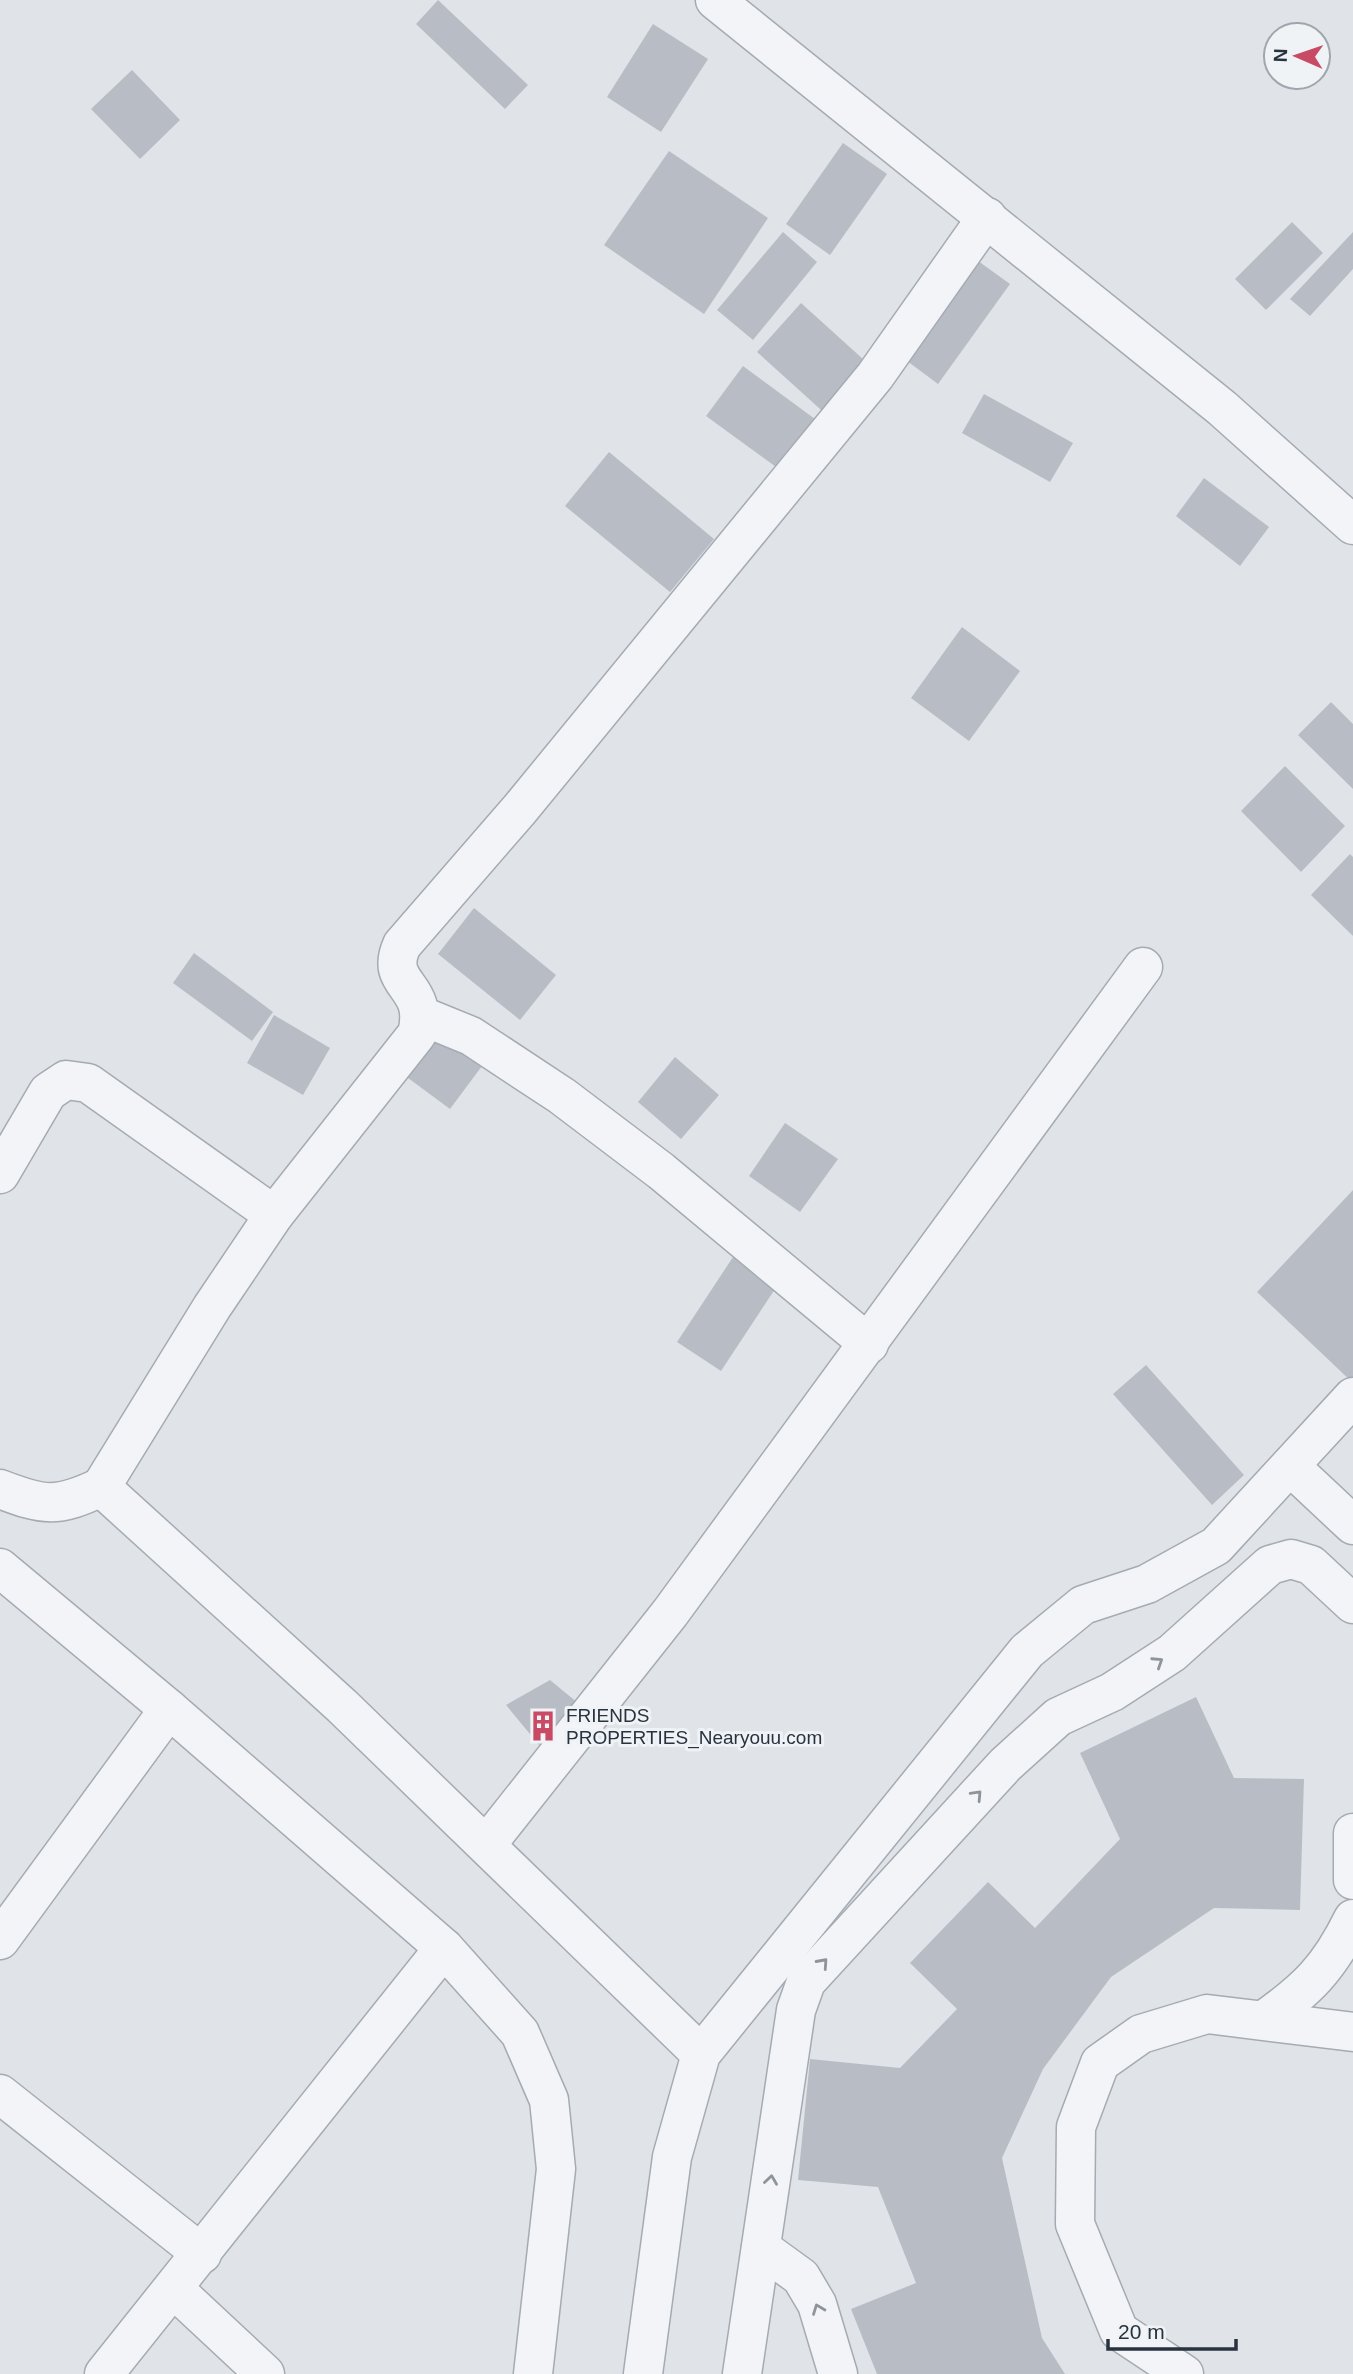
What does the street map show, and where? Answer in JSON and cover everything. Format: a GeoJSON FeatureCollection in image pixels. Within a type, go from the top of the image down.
{"type":"FeatureCollection","features":[{"type":"Feature","properties":{"kind":"street"},"geometry":{"type":"LineString","coordinates":[[715,0],[1222,408],[1353,525]]}},
{"type":"Feature","properties":{"kind":"street"},"geometry":{"type":"LineString","coordinates":[[0,1489],[36,1503],[71,1502],[101,1487],[212,1307],[274,1215],[417,1034],[422,1016],[418,998],[399,976],[395,960],[402,944],[520,809],[875,376],[987,217]]}},
{"type":"Feature","properties":{"kind":"street"},"geometry":{"type":"LineString","coordinates":[[487,1844],[670,1613],[1143,967]]}},
{"type":"Feature","properties":{"kind":"street"},"geometry":{"type":"LineString","coordinates":[[422,1016],[471,1036],[562,1096],[661,1171],[869,1344]]}},
{"type":"Feature","properties":{"kind":"street"},"geometry":{"type":"LineString","coordinates":[[0,1174],[48,1092],[66,1080],[88,1083],[274,1215]]}},
{"type":"Feature","properties":{"kind":"street"},"geometry":{"type":"LineString","coordinates":[[643,2374],[672,2157],[701,2054],[1027,1651],[1083,1605],[1147,1584],[1216,1546],[1353,1397]]}},
{"type":"Feature","properties":{"kind":"street"},"geometry":{"type":"LineString","coordinates":[[1290,1466],[1353,1525]]}},
{"type":"Feature","properties":{"kind":"street"},"geometry":{"type":"LineString","coordinates":[[101,1487],[342,1706],[701,2054]]}},
{"type":"Feature","properties":{"kind":"street"},"geometry":{"type":"LineString","coordinates":[[742,2374],[796,2010],[806,1982],[1004,1765],[1058,1717],[1112,1692],[1172,1653],[1270,1565],[1291,1559],[1311,1565],[1353,1604]]}},
{"type":"Feature","properties":{"kind":"street"},"geometry":{"type":"LineString","coordinates":[[0,1568],[169,1709],[443,1948],[520,2033],[549,2100],[556,2169],[533,2374]]}},
{"type":"Feature","properties":{"kind":"street"},"geometry":{"type":"LineString","coordinates":[[0,1940],[169,1709]]}},
{"type":"Feature","properties":{"kind":"street"},"geometry":{"type":"LineString","coordinates":[[1353,1833],[1353,1881]]}},
{"type":"Feature","properties":{"kind":"street"},"geometry":{"type":"LineString","coordinates":[[1264,2020],[1304,1992],[1321,1974],[1337,1953],[1353,1919]]}},
{"type":"Feature","properties":{"kind":"street"},"geometry":{"type":"LineString","coordinates":[[104,2374],[443,1948]]}},
{"type":"Feature","properties":{"kind":"street"},"geometry":{"type":"LineString","coordinates":[[1184,2374],[1119,2331],[1075,2224],[1076,2127],[1100,2063],[1141,2034],[1206,2014],[1353,2032]]}},
{"type":"Feature","properties":{"kind":"street"},"geometry":{"type":"LineString","coordinates":[[0,2094],[202,2253]]}},
{"type":"Feature","properties":{"kind":"street"},"geometry":{"type":"LineString","coordinates":[[761,2248],[801,2277],[817,2304],[838,2374]]}},
{"type":"Feature","properties":{"kind":"street"},"geometry":{"type":"LineString","coordinates":[[174,2289],[265,2374]]}},
{"type":"Feature","properties":{"kind":"building"},"geometry":{"type":"Polygon","coordinates":[[[438,0],[528,85],[505,109],[416,24],[438,0]]]}},
{"type":"Feature","properties":{"kind":"building"},"geometry":{"type":"Polygon","coordinates":[[[653,24],[708,59],[661,132],[607,97],[653,24]]]}},
{"type":"Feature","properties":{"kind":"building"},"geometry":{"type":"Polygon","coordinates":[[[132,70],[180,120],[140,159],[91,109],[132,70]]]}},
{"type":"Feature","properties":{"kind":"building"},"geometry":{"type":"Polygon","coordinates":[[[843,143],[887,174],[830,255],[786,224],[843,143]]]}},
{"type":"Feature","properties":{"kind":"building"},"geometry":{"type":"Polygon","coordinates":[[[669,151],[768,218],[704,314],[604,245],[669,151]]]}},
{"type":"Feature","properties":{"kind":"building"},"geometry":{"type":"Polygon","coordinates":[[[1292,222],[1323,253],[1266,310],[1235,279],[1292,222]]]}},
{"type":"Feature","properties":{"kind":"building"},"geometry":{"type":"Polygon","coordinates":[[[783,232],[817,262],[753,340],[717,310],[783,232]]]}},
{"type":"Feature","properties":{"kind":"building"},"geometry":{"type":"Polygon","coordinates":[[[1353,232],[1353,269],[1310,316],[1290,299],[1353,232]]]}},
{"type":"Feature","properties":{"kind":"building"},"geometry":{"type":"Polygon","coordinates":[[[974,258],[1010,284],[938,384],[903,358],[974,258]]]}},
{"type":"Feature","properties":{"kind":"building"},"geometry":{"type":"Polygon","coordinates":[[[801,303],[874,369],[830,418],[757,352],[801,303]]]}},
{"type":"Feature","properties":{"kind":"building"},"geometry":{"type":"Polygon","coordinates":[[[743,366],[819,422],[783,472],[706,416],[743,366]]]}},
{"type":"Feature","properties":{"kind":"building"},"geometry":{"type":"Polygon","coordinates":[[[984,394],[1073,443],[1050,482],[962,433],[984,394]]]}},
{"type":"Feature","properties":{"kind":"building"},"geometry":{"type":"Polygon","coordinates":[[[609,452],[714,539],[670,592],[565,506],[609,452]]]}},
{"type":"Feature","properties":{"kind":"building"},"geometry":{"type":"Polygon","coordinates":[[[1204,478],[1269,527],[1240,566],[1176,516],[1204,478]]]}},
{"type":"Feature","properties":{"kind":"building"},"geometry":{"type":"Polygon","coordinates":[[[962,627],[1020,671],[969,741],[911,698],[962,627]]]}},
{"type":"Feature","properties":{"kind":"building"},"geometry":{"type":"Polygon","coordinates":[[[1331,702],[1353,724],[1353,789],[1298,735],[1331,702]]]}},
{"type":"Feature","properties":{"kind":"building"},"geometry":{"type":"Polygon","coordinates":[[[1285,766],[1345,826],[1301,872],[1241,811],[1285,766]]]}},
{"type":"Feature","properties":{"kind":"building"},"geometry":{"type":"Polygon","coordinates":[[[1350,854],[1353,857],[1353,936],[1311,895],[1350,854]]]}},
{"type":"Feature","properties":{"kind":"building"},"geometry":{"type":"Polygon","coordinates":[[[474,908],[556,975],[520,1020],[438,954],[474,908]]]}},
{"type":"Feature","properties":{"kind":"building"},"geometry":{"type":"Polygon","coordinates":[[[194,953],[273,1012],[252,1041],[173,983],[194,953]]]}},
{"type":"Feature","properties":{"kind":"building"},"geometry":{"type":"Polygon","coordinates":[[[274,1015],[330,1048],[303,1095],[247,1063],[274,1015]]]}},
{"type":"Feature","properties":{"kind":"building"},"geometry":{"type":"Polygon","coordinates":[[[438,1027],[485,1062],[450,1109],[404,1075],[438,1027]]]}},
{"type":"Feature","properties":{"kind":"building"},"geometry":{"type":"Polygon","coordinates":[[[675,1057],[719,1095],[681,1139],[638,1102],[675,1057]]]}},
{"type":"Feature","properties":{"kind":"building"},"geometry":{"type":"Polygon","coordinates":[[[785,1123],[838,1159],[800,1212],[749,1176],[785,1123]]]}},
{"type":"Feature","properties":{"kind":"building"},"geometry":{"type":"Polygon","coordinates":[[[1353,1190],[1353,1383],[1257,1292],[1353,1190]]]}},
{"type":"Feature","properties":{"kind":"building"},"geometry":{"type":"Polygon","coordinates":[[[735,1254],[779,1283],[721,1371],[677,1342],[735,1254]]]}},
{"type":"Feature","properties":{"kind":"building"},"geometry":{"type":"Polygon","coordinates":[[[1146,1365],[1244,1475],[1212,1505],[1113,1394],[1146,1365]]]}},
{"type":"Feature","properties":{"kind":"building","name":"FRIENDS PROPERTIES_Nearyouu.com"},"geometry":{"type":"Polygon","coordinates":[[[550,1680],[584,1708],[539,1745],[506,1705],[550,1680]]]}},
{"type":"Feature","properties":{"kind":"building"},"geometry":{"type":"Polygon","coordinates":[[[1196,1697],[1234,1778],[1304,1779],[1300,1910],[1214,1908],[1111,1977],[1043,2069],[1002,2158],[1042,2338],[1065,2374],[877,2374],[851,2309],[916,2283],[878,2187],[798,2180],[810,2059],[900,2068],[957,2009],[910,1963],[988,1882],[1035,1928],[1120,1839],[1080,1753],[1196,1697]]]}},
{"type":"Feature","properties":{"kind":"place","name":"FRIENDS PROPERTIES_Nearyouu.com"},"geometry":{"type":"Point","coordinates":[543,1726]}}]}
